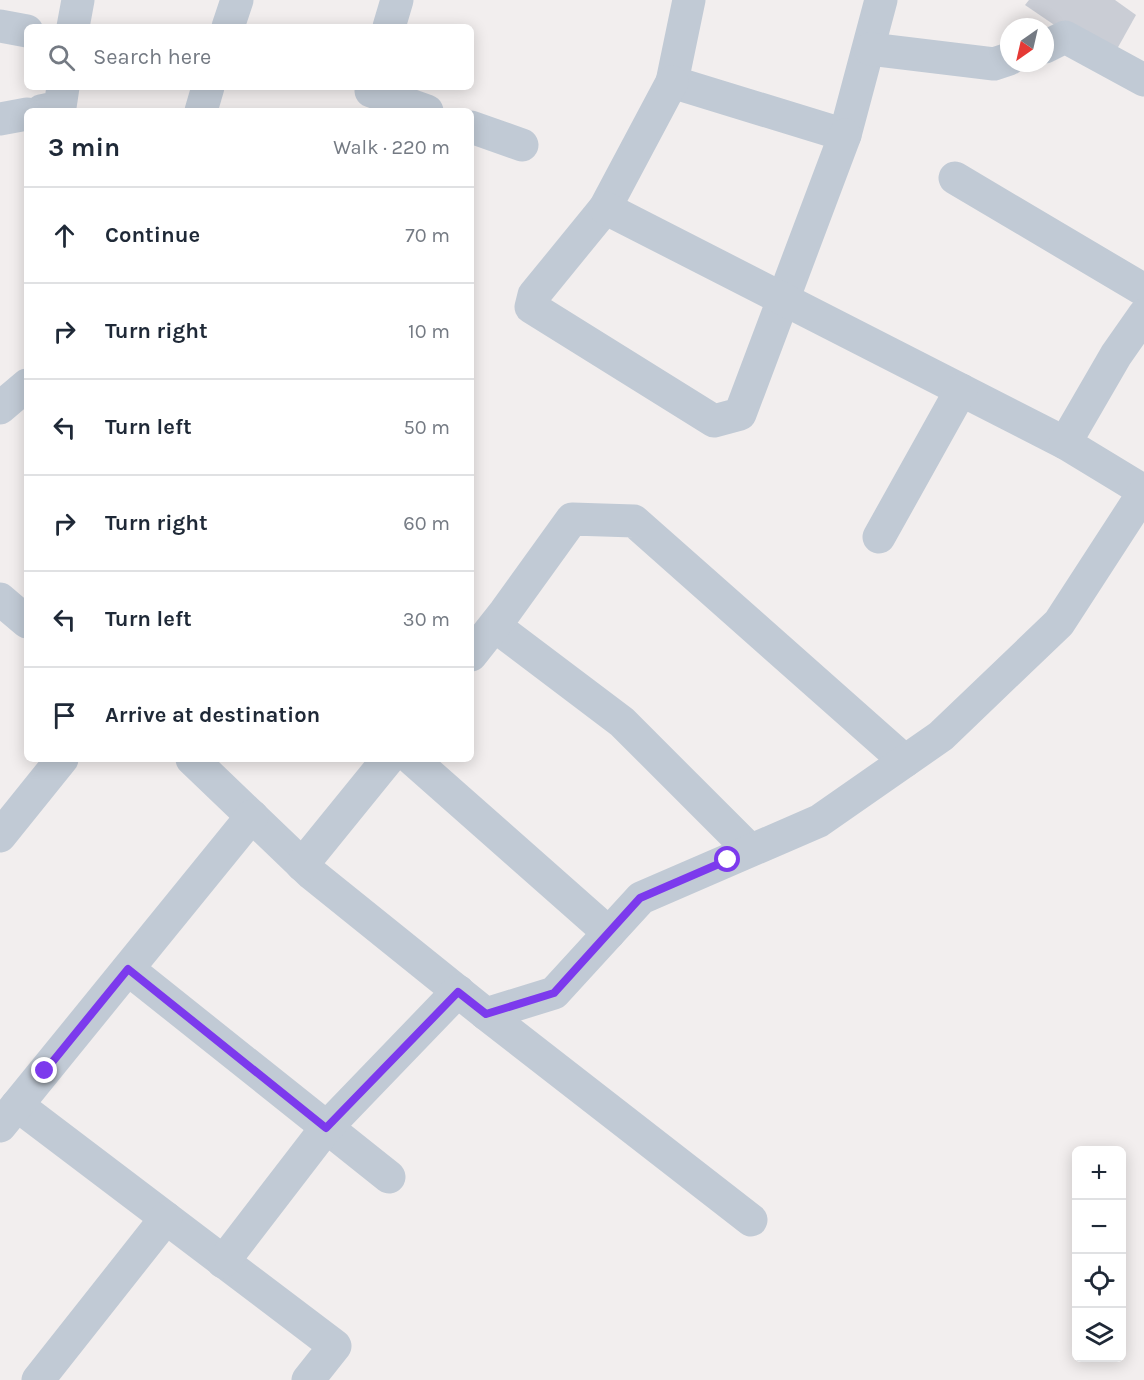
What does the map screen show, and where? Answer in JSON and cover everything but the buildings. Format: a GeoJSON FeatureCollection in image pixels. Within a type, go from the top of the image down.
{"type":"FeatureCollection","features":[{"type":"Feature","properties":{"kind":"street"},"geometry":{"type":"LineString","coordinates":[[74,24],[78,0]]}},
{"type":"Feature","properties":{"kind":"street"},"geometry":{"type":"LineString","coordinates":[[229,24],[237,0]]}},
{"type":"Feature","properties":{"kind":"street"},"geometry":{"type":"LineString","coordinates":[[390,24],[397,0]]}},
{"type":"Feature","properties":{"kind":"street"},"geometry":{"type":"LineString","coordinates":[[689,0],[672,81],[605,208],[534,295],[531,307],[714,421],[740,414],[845,135],[870,49],[881,0]]}},
{"type":"Feature","properties":{"kind":"street"},"geometry":{"type":"LineString","coordinates":[[0,26],[24,30]]}},
{"type":"Feature","properties":{"kind":"street"},"geometry":{"type":"LineString","coordinates":[[1054,42],[1065,37],[1144,80]]}},
{"type":"Feature","properties":{"kind":"street"},"geometry":{"type":"LineString","coordinates":[[870,49],[994,64],[1000,62]]}},
{"type":"Feature","properties":{"kind":"street"},"geometry":{"type":"LineString","coordinates":[[672,81],[845,135]]}},
{"type":"Feature","properties":{"kind":"street"},"geometry":{"type":"LineString","coordinates":[[202,108],[207,90]]}},
{"type":"Feature","properties":{"kind":"street"},"geometry":{"type":"LineString","coordinates":[[370,96],[416,108]]}},
{"type":"Feature","properties":{"kind":"street"},"geometry":{"type":"LineString","coordinates":[[0,119],[24,115]]}},
{"type":"Feature","properties":{"kind":"street"},"geometry":{"type":"LineString","coordinates":[[474,128],[522,145]]}},
{"type":"Feature","properties":{"kind":"street"},"geometry":{"type":"LineString","coordinates":[[955,178],[1144,290]]}},
{"type":"Feature","properties":{"kind":"street"},"geometry":{"type":"LineString","coordinates":[[486,1014],[554,993],[640,898],[819,821],[941,736],[1059,623],[1144,491],[1065,443],[605,208]]}},
{"type":"Feature","properties":{"kind":"street"},"geometry":{"type":"LineString","coordinates":[[1065,443],[1116,355],[1144,315]]}},
{"type":"Feature","properties":{"kind":"street"},"geometry":{"type":"LineString","coordinates":[[0,408],[24,388]]}},
{"type":"Feature","properties":{"kind":"street"},"geometry":{"type":"LineString","coordinates":[[879,537],[961,390]]}},
{"type":"Feature","properties":{"kind":"street"},"geometry":{"type":"LineString","coordinates":[[474,651],[572,519],[633,521],[905,761]]}},
{"type":"Feature","properties":{"kind":"street"},"geometry":{"type":"LineString","coordinates":[[0,599],[24,619]]}},
{"type":"Feature","properties":{"kind":"street"},"geometry":{"type":"LineString","coordinates":[[495,626],[622,722],[750,850]]}},
{"type":"Feature","properties":{"kind":"street"},"geometry":{"type":"LineString","coordinates":[[0,836],[60,762]]}},
{"type":"Feature","properties":{"kind":"street"},"geometry":{"type":"LineString","coordinates":[[195,762],[302,865],[458,992],[751,1220]]}},
{"type":"Feature","properties":{"kind":"street"},"geometry":{"type":"LineString","coordinates":[[302,865],[386,762]]}},
{"type":"Feature","properties":{"kind":"street"},"geometry":{"type":"LineString","coordinates":[[415,762],[609,933]]}},
{"type":"Feature","properties":{"kind":"street"},"geometry":{"type":"LineString","coordinates":[[252,816],[9,1116],[166,1218],[335,1346],[308,1380]]}},
{"type":"Feature","properties":{"kind":"street"},"geometry":{"type":"LineString","coordinates":[[128,969],[389,1177]]}},
{"type":"Feature","properties":{"kind":"street"},"geometry":{"type":"LineString","coordinates":[[223,1262],[326,1128],[458,992]]}},
{"type":"Feature","properties":{"kind":"street"},"geometry":{"type":"LineString","coordinates":[[38,1380],[166,1218]]}},
{"type":"Feature","properties":{"kind":"route"},"geometry":{"type":"LineString","coordinates":[[45,1071],[128,969],[326,1128],[458,992],[486,1014],[554,993],[640,898],[728,860]]}}]}
